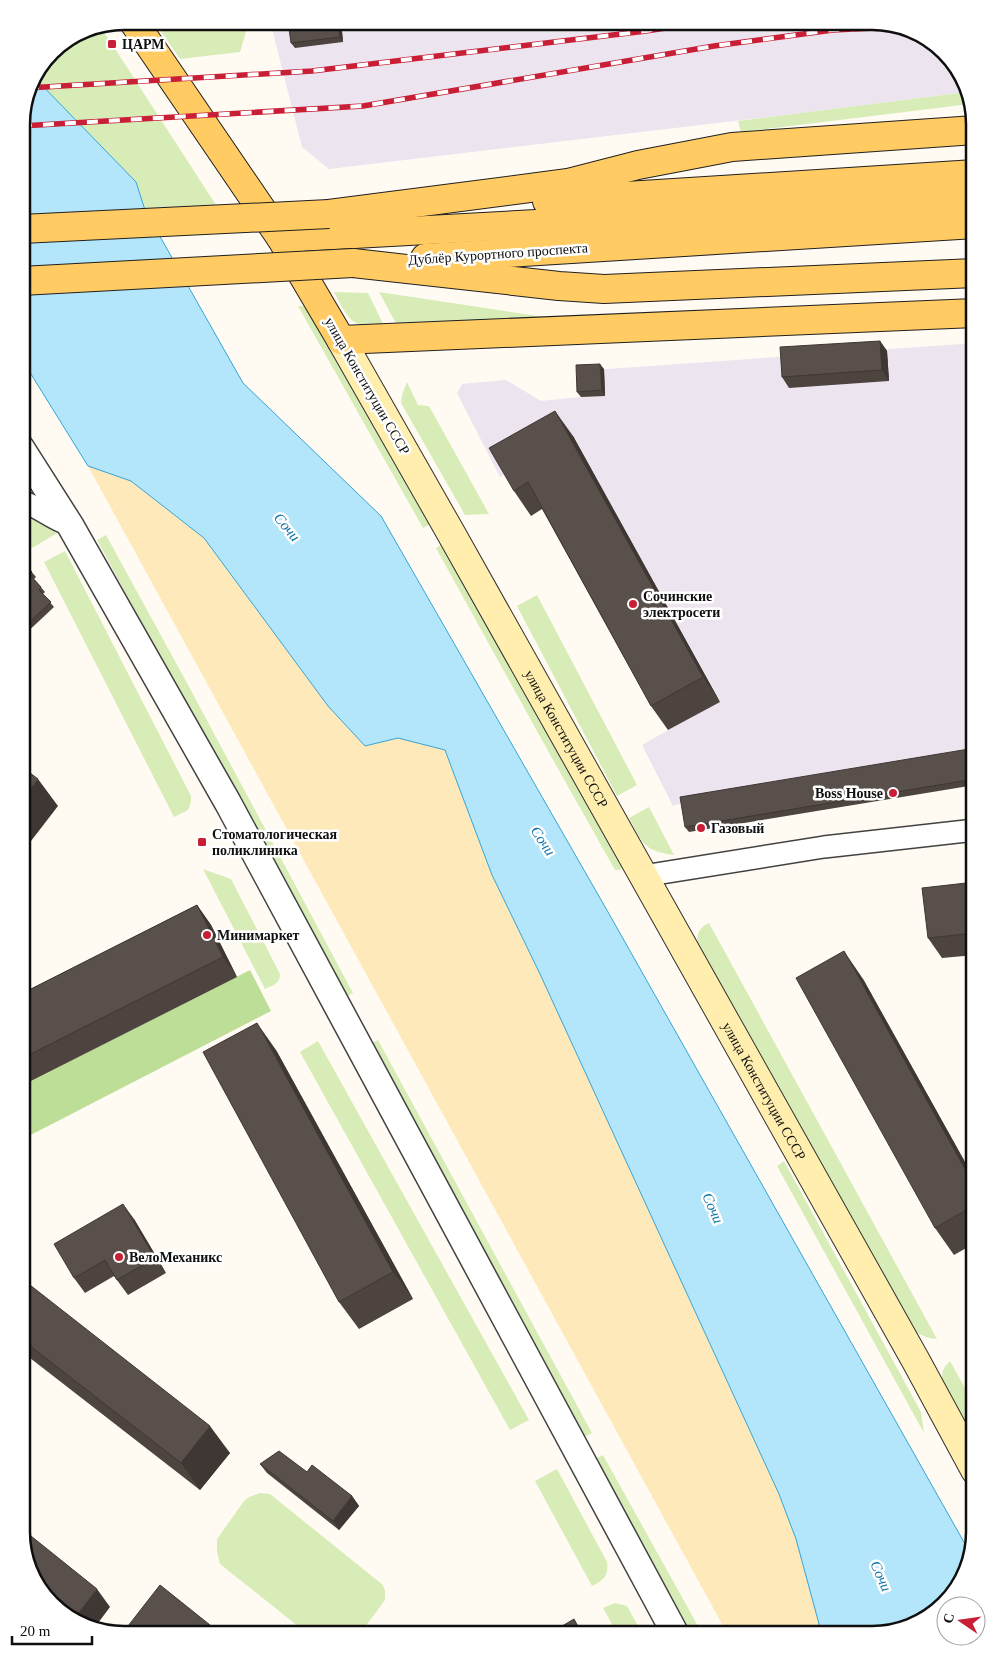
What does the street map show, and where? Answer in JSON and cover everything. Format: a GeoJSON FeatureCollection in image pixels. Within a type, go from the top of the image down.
{"type":"FeatureCollection","features":[{"type":"Feature","properties":{"kind":"main road","name":"улица Конституции СССР"},"geometry":{"type":"LineString","coordinates":[[139,30],[282,238],[911,1352],[966,1453]]}},
{"type":"Feature","properties":{"kind":"main road"},"geometry":{"type":"LineString","coordinates":[[329,214],[568,182],[638,165],[725,148],[966,131]]}},
{"type":"Feature","properties":{"kind":"main road"},"geometry":{"type":"LineString","coordinates":[[30,229],[329,214],[966,175]]}},
{"type":"Feature","properties":{"kind":"main road"},"geometry":{"type":"LineString","coordinates":[[282,238],[966,200]]}},
{"type":"Feature","properties":{"kind":"main road","name":"Дублёр Курортного проспекта"},"geometry":{"type":"LineString","coordinates":[[30,281],[354,263],[966,225]]}},
{"type":"Feature","properties":{"kind":"main road"},"geometry":{"type":"LineString","coordinates":[[354,263],[559,286],[604,288],[966,273]]}},
{"type":"Feature","properties":{"kind":"main road"},"geometry":{"type":"LineString","coordinates":[[341,340],[966,313]]}},
{"type":"Feature","properties":{"kind":"street"},"geometry":{"type":"LineString","coordinates":[[30,462],[70,525],[237,820],[671,1626]]}},
{"type":"Feature","properties":{"kind":"street"},"geometry":{"type":"LineString","coordinates":[[30,504],[56,520],[70,525]]}},
{"type":"Feature","properties":{"kind":"street"},"geometry":{"type":"LineString","coordinates":[[643,876],[824,847],[966,831]]}},
{"type":"Feature","properties":{"kind":"shaded area"},"geometry":{"type":"Polygon","coordinates":[[[272,30],[879,30],[902,35],[914,40],[934,53],[950,72],[961,93],[329,169],[302,147],[272,30]]]}},
{"type":"Feature","properties":{"kind":"shaded area"},"geometry":{"type":"Polygon","coordinates":[[[966,344],[966,755],[684,802],[673,806],[642,745],[720,701],[573,436],[500,477],[457,393],[462,384],[506,380],[541,401],[581,397],[579,371],[966,344]]]}},
{"type":"Feature","properties":{"kind":"green space"},"geometry":{"type":"Polygon","coordinates":[[[160,30],[246,30],[240,52],[180,59],[160,30]]]}},
{"type":"Feature","properties":{"kind":"green space"},"geometry":{"type":"Polygon","coordinates":[[[104,32],[216,205],[145,210],[136,182],[40,83],[49,67],[62,53],[88,37],[104,32]]]}},
{"type":"Feature","properties":{"kind":"green space"},"geometry":{"type":"Polygon","coordinates":[[[961,93],[964,105],[741,132],[738,121],[961,93]]]}},
{"type":"Feature","properties":{"kind":"green space"},"geometry":{"type":"Polygon","coordinates":[[[334,292],[368,293],[386,330],[365,326],[353,321],[334,292]]]}},
{"type":"Feature","properties":{"kind":"green space"},"geometry":{"type":"Polygon","coordinates":[[[379,292],[558,319],[397,325],[379,292]]]}},
{"type":"Feature","properties":{"kind":"green space"},"geometry":{"type":"Polygon","coordinates":[[[298,306],[310,306],[431,524],[423,528],[298,306]]]}},
{"type":"Feature","properties":{"kind":"green space"},"geometry":{"type":"Polygon","coordinates":[[[407,382],[418,405],[429,406],[489,514],[465,515],[401,403],[407,382]]]}},
{"type":"Feature","properties":{"kind":"green space"},"geometry":{"type":"Polygon","coordinates":[[[30,508],[61,531],[32,548],[30,546],[30,508]]]}},
{"type":"Feature","properties":{"kind":"green space"},"geometry":{"type":"Polygon","coordinates":[[[106,535],[353,993],[344,998],[97,540],[106,535]]]}},
{"type":"Feature","properties":{"kind":"green space"},"geometry":{"type":"Polygon","coordinates":[[[443,544],[622,868],[620,870],[615,870],[436,548],[443,544]]]}},
{"type":"Feature","properties":{"kind":"green space"},"geometry":{"type":"Polygon","coordinates":[[[65,551],[191,796],[188,810],[174,817],[44,562],[65,551]]]}},
{"type":"Feature","properties":{"kind":"green space"},"geometry":{"type":"Polygon","coordinates":[[[537,595],[637,785],[617,796],[517,606],[537,595]]]}},
{"type":"Feature","properties":{"kind":"green space"},"geometry":{"type":"Polygon","coordinates":[[[649,807],[674,855],[656,851],[645,844],[629,818],[649,807]]]}},
{"type":"Feature","properties":{"kind":"green space"},"geometry":{"type":"Polygon","coordinates":[[[203,869],[231,879],[280,974],[276,984],[265,989],[203,869]]]}},
{"type":"Feature","properties":{"kind":"green space"},"geometry":{"type":"Polygon","coordinates":[[[709,923],[937,1339],[920,1334],[906,1323],[698,946],[697,938],[699,932],[702,927],[709,923]]]}},
{"type":"Feature","properties":{"kind":"green space"},"geometry":{"type":"Polygon","coordinates":[[[250,970],[271,1011],[30,1135],[30,1081],[250,970]]]}},
{"type":"Feature","properties":{"kind":"green space"},"geometry":{"type":"Polygon","coordinates":[[[378,1040],[592,1433],[581,1439],[367,1046],[378,1040]]]}},
{"type":"Feature","properties":{"kind":"green space"},"geometry":{"type":"Polygon","coordinates":[[[318,1041],[529,1420],[510,1430],[300,1052],[318,1041]]]}},
{"type":"Feature","properties":{"kind":"green space"},"geometry":{"type":"Polygon","coordinates":[[[784,1161],[921,1412],[924,1433],[777,1166],[784,1161]]]}},
{"type":"Feature","properties":{"kind":"green space"},"geometry":{"type":"Polygon","coordinates":[[[950,1361],[966,1390],[966,1424],[944,1385],[942,1372],[950,1361]]]}},
{"type":"Feature","properties":{"kind":"green space"},"geometry":{"type":"Polygon","coordinates":[[[603,1455],[698,1626],[686,1626],[595,1459],[603,1455]]]}},
{"type":"Feature","properties":{"kind":"green space"},"geometry":{"type":"Polygon","coordinates":[[[557,1469],[607,1562],[606,1575],[592,1586],[535,1481],[557,1469]]]}},
{"type":"Feature","properties":{"kind":"green space"},"geometry":{"type":"Polygon","coordinates":[[[260,1493],[270,1494],[383,1585],[385,1600],[366,1626],[298,1626],[220,1564],[217,1552],[217,1539],[244,1501],[260,1493]]]}},
{"type":"Feature","properties":{"kind":"green space"},"geometry":{"type":"Polygon","coordinates":[[[615,1603],[627,1606],[638,1626],[613,1626],[603,1608],[615,1603]]]}},
{"type":"Feature","properties":{"kind":"sand"},"geometry":{"type":"Polygon","coordinates":[[[88,466],[131,481],[204,538],[328,706],[365,745],[398,738],[445,750],[492,875],[540,974],[779,1494],[796,1539],[820,1626],[723,1626],[88,466]]]}},
{"type":"Feature","properties":{"kind":"water","name":"Сочи"},"geometry":{"type":"Polygon","coordinates":[[[40,83],[136,182],[145,210],[243,383],[381,516],[608,912],[965,1544],[956,1574],[943,1594],[936,1596],[934,1603],[914,1616],[891,1624],[820,1626],[796,1539],[779,1494],[540,974],[492,875],[445,750],[398,738],[365,746],[328,706],[204,538],[131,481],[88,466],[30,373],[30,117],[33,99],[40,83]]]}},
{"type":"Feature","properties":{"kind":"building"},"geometry":{"type":"Polygon","coordinates":[[[289,30],[339,30],[340,37],[291,43],[289,30]]]}},
{"type":"Feature","properties":{"kind":"building"},"geometry":{"type":"Polygon","coordinates":[[[880,341],[882,370],[782,377],[780,347],[880,341]]]}},
{"type":"Feature","properties":{"kind":"building"},"geometry":{"type":"Polygon","coordinates":[[[600,364],[602,390],[577,392],[576,365],[600,364]]]}},
{"type":"Feature","properties":{"kind":"building","name":"Сочинские электросети"},"geometry":{"type":"Polygon","coordinates":[[[555,411],[703,677],[651,706],[528,482],[514,491],[489,448],[555,411]]]}},
{"type":"Feature","properties":{"kind":"building"},"geometry":{"type":"Polygon","coordinates":[[[30,575],[41,587],[39,590],[51,602],[30,622],[30,575]]]}},
{"type":"Feature","properties":{"kind":"building"},"geometry":{"type":"Polygon","coordinates":[[[966,749],[966,780],[685,827],[680,797],[966,749]]]}},
{"type":"Feature","properties":{"kind":"building"},"geometry":{"type":"Polygon","coordinates":[[[30,773],[38,779],[30,790],[30,773]]]}},
{"type":"Feature","properties":{"kind":"building"},"geometry":{"type":"Polygon","coordinates":[[[966,883],[966,934],[928,938],[922,888],[966,883]]]}},
{"type":"Feature","properties":{"kind":"building"},"geometry":{"type":"Polygon","coordinates":[[[197,905],[223,957],[30,1054],[30,989],[197,905]]]}},
{"type":"Feature","properties":{"kind":"building"},"geometry":{"type":"Polygon","coordinates":[[[844,951],[966,1171],[966,1210],[935,1228],[796,978],[844,951]]]}},
{"type":"Feature","properties":{"kind":"building"},"geometry":{"type":"Polygon","coordinates":[[[257,1023],[393,1272],[339,1302],[203,1052],[257,1023]]]}},
{"type":"Feature","properties":{"kind":"building"},"geometry":{"type":"Polygon","coordinates":[[[123,1204],[155,1258],[117,1280],[105,1260],[74,1278],[54,1244],[123,1204]]]}},
{"type":"Feature","properties":{"kind":"building"},"geometry":{"type":"Polygon","coordinates":[[[30,1285],[210,1426],[181,1463],[30,1346],[30,1285]]]}},
{"type":"Feature","properties":{"kind":"building"},"geometry":{"type":"Polygon","coordinates":[[[279,1451],[307,1472],[312,1465],[352,1496],[333,1521],[260,1464],[279,1451]]]}},
{"type":"Feature","properties":{"kind":"building"},"geometry":{"type":"Polygon","coordinates":[[[30,1535],[97,1589],[78,1614],[62,1603],[53,1594],[40,1574],[32,1551],[30,1535]]]}},
{"type":"Feature","properties":{"kind":"building"},"geometry":{"type":"Polygon","coordinates":[[[160,1585],[210,1625],[209,1626],[128,1626],[160,1585]]]}},
{"type":"Feature","properties":{"kind":"building"},"geometry":{"type":"Polygon","coordinates":[[[574,1619],[578,1626],[562,1626],[574,1619]]]}},
{"type":"Feature","properties":{"kind":"railway"},"geometry":{"type":"LineString","coordinates":[[37,87],[312,71],[652,30]]}},
{"type":"Feature","properties":{"kind":"railway"},"geometry":{"type":"LineString","coordinates":[[30,125],[363,106],[714,46],[833,30]]}},
{"type":"Feature","properties":{"kind":"place","name":"ЦАРМ"},"geometry":{"type":"Point","coordinates":[112,44]}},
{"type":"Feature","properties":{"kind":"place","name":"Сочинские электросети"},"geometry":{"type":"Point","coordinates":[633,604]}},
{"type":"Feature","properties":{"kind":"place","name":"Boss House"},"geometry":{"type":"Point","coordinates":[893,793]}},
{"type":"Feature","properties":{"kind":"place","name":"Газовый"},"geometry":{"type":"Point","coordinates":[701,828]}},
{"type":"Feature","properties":{"kind":"place","name":"Стоматологическая поликлиника"},"geometry":{"type":"Point","coordinates":[202,842]}},
{"type":"Feature","properties":{"kind":"place","name":"Минимаркет"},"geometry":{"type":"Point","coordinates":[207,935]}},
{"type":"Feature","properties":{"kind":"place","name":"ВелоМеханикс"},"geometry":{"type":"Point","coordinates":[119,1257]}}]}
